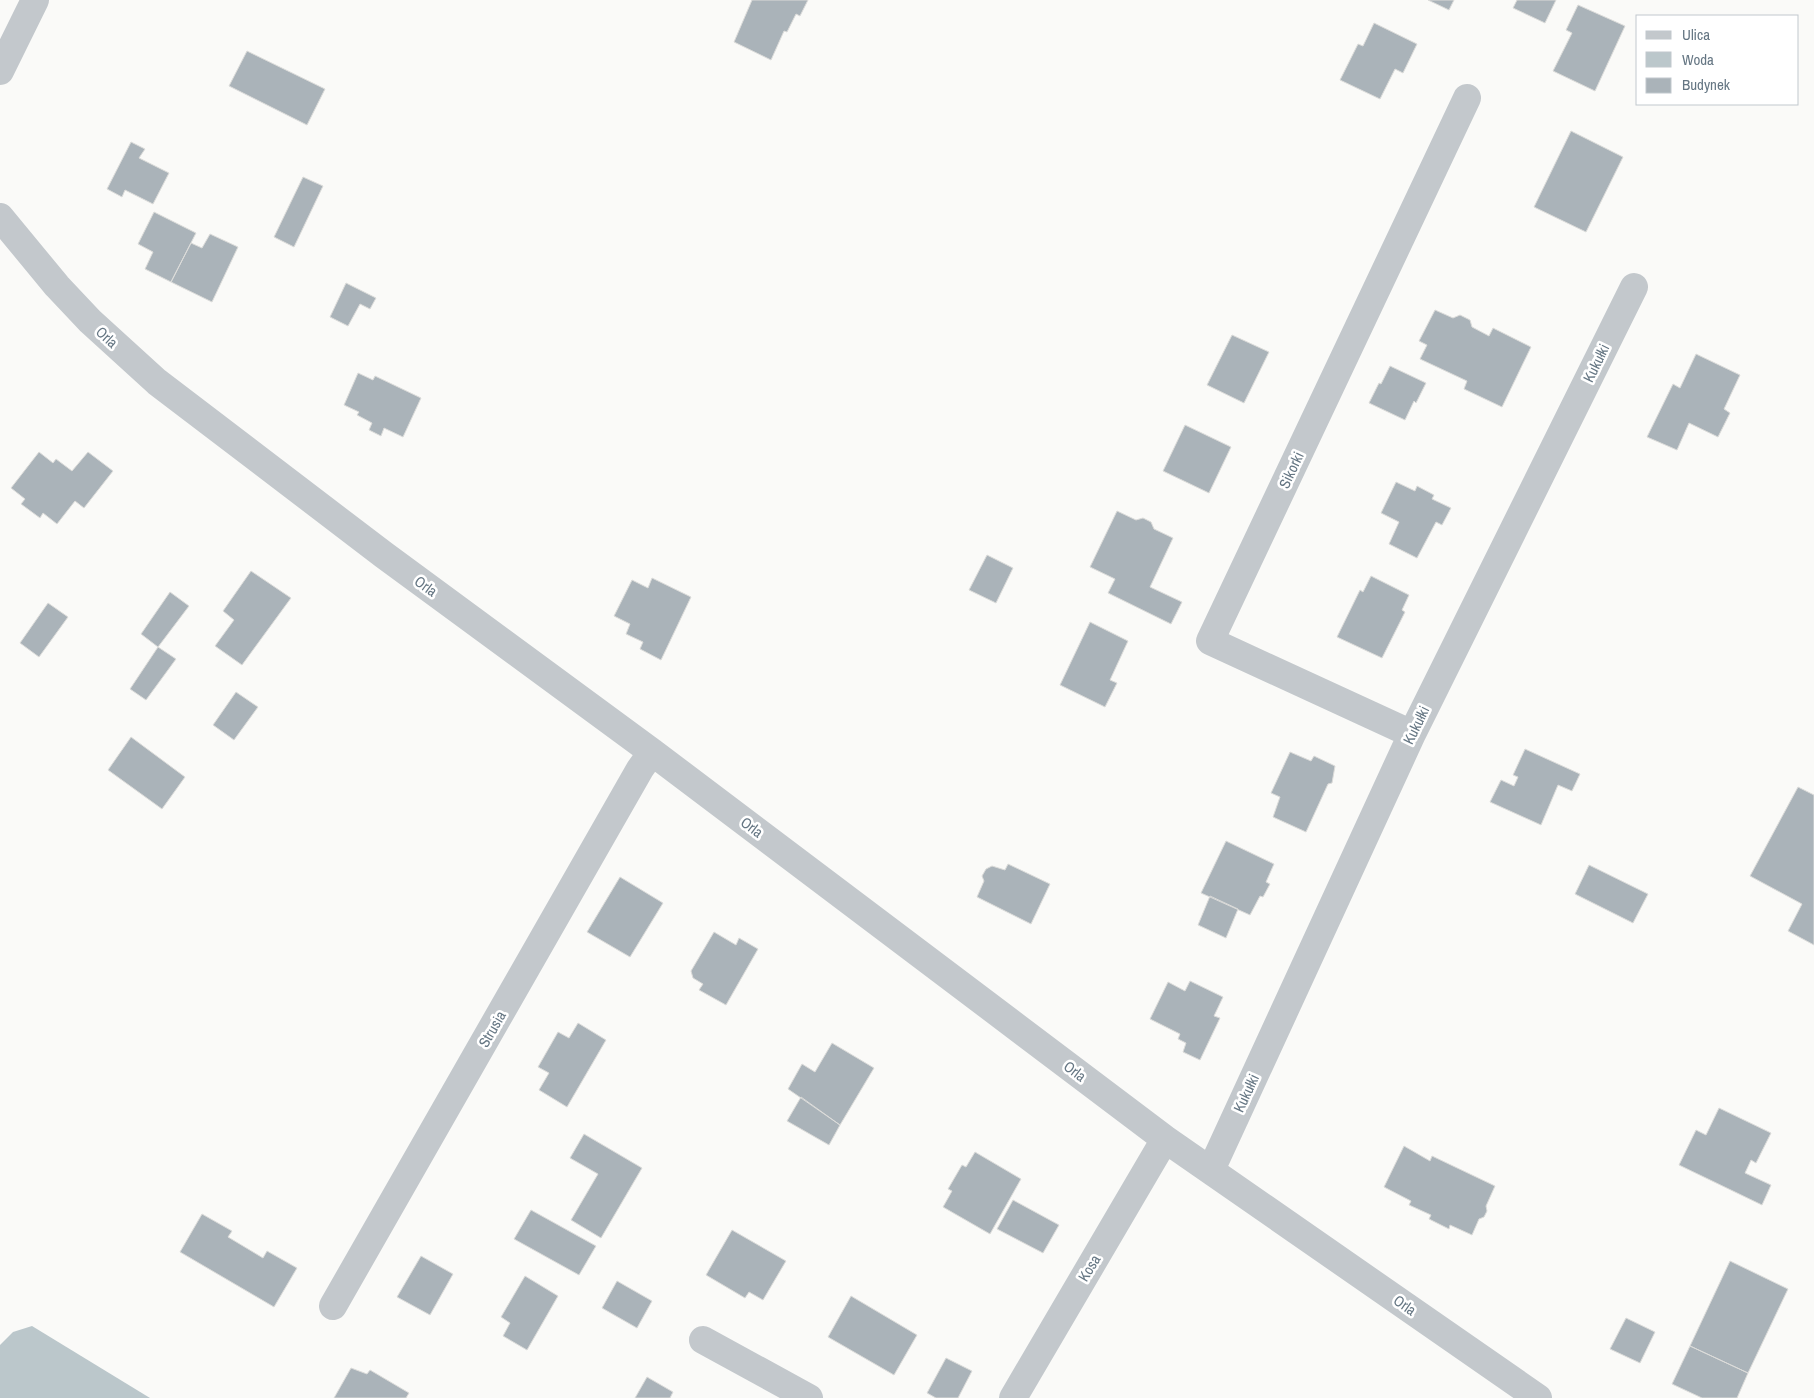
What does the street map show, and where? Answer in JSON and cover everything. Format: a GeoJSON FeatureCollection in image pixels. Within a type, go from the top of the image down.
{"type":"FeatureCollection","features":[{"type":"Feature","properties":{"kind":"street"},"geometry":{"type":"LineString","coordinates":[[0,71],[35,0]]}},
{"type":"Feature","properties":{"kind":"street","name":"Sikorki"},"geometry":{"type":"LineString","coordinates":[[1412,734],[1210,641],[1467,98]]}},
{"type":"Feature","properties":{"kind":"street","name":"Orla"},"geometry":{"type":"LineString","coordinates":[[0,216],[57,286],[90,321],[157,382],[384,555],[652,752],[1166,1139],[1538,1398]]}},
{"type":"Feature","properties":{"kind":"street","name":"Kukułki"},"geometry":{"type":"LineString","coordinates":[[1211,1170],[1412,734],[1634,287]]}},
{"type":"Feature","properties":{"kind":"street","name":"Strusia"},"geometry":{"type":"LineString","coordinates":[[333,1306],[640,769],[652,752]]}},
{"type":"Feature","properties":{"kind":"street","name":"Kosa"},"geometry":{"type":"LineString","coordinates":[[1013,1398],[1166,1139]]}},
{"type":"Feature","properties":{"kind":"street"},"geometry":{"type":"LineString","coordinates":[[703,1340],[810,1398]]}},
{"type":"Feature","properties":{"kind":"water"},"geometry":{"type":"Polygon","coordinates":[[[32,1326],[150,1398],[0,1398],[0,1345],[13,1332],[32,1326]]]}},
{"type":"Feature","properties":{"kind":"building"},"geometry":{"type":"Polygon","coordinates":[[[752,0],[808,0],[800,16],[796,14],[787,32],[784,31],[771,60],[734,42],[752,0]]]}},
{"type":"Feature","properties":{"kind":"building"},"geometry":{"type":"Polygon","coordinates":[[[1428,0],[1454,0],[1449,10],[1428,0]]]}},
{"type":"Feature","properties":{"kind":"building"},"geometry":{"type":"Polygon","coordinates":[[[1517,0],[1556,0],[1545,23],[1513,8],[1517,0]]]}},
{"type":"Feature","properties":{"kind":"building"},"geometry":{"type":"Polygon","coordinates":[[[1578,5],[1625,26],[1595,91],[1553,71],[1572,33],[1566,30],[1578,5]]]}},
{"type":"Feature","properties":{"kind":"building"},"geometry":{"type":"Polygon","coordinates":[[[1374,23],[1417,44],[1403,73],[1395,69],[1380,99],[1340,80],[1358,44],[1363,46],[1374,23]]]}},
{"type":"Feature","properties":{"kind":"building"},"geometry":{"type":"Polygon","coordinates":[[[247,51],[325,89],[307,125],[229,86],[247,51]]]}},
{"type":"Feature","properties":{"kind":"building"},"geometry":{"type":"Polygon","coordinates":[[[1571,131],[1623,157],[1586,232],[1534,207],[1571,131]]]}},
{"type":"Feature","properties":{"kind":"building"},"geometry":{"type":"Polygon","coordinates":[[[131,142],[145,149],[139,158],[169,173],[153,204],[125,190],[122,197],[107,189],[131,142]]]}},
{"type":"Feature","properties":{"kind":"building"},"geometry":{"type":"Polygon","coordinates":[[[303,177],[323,186],[294,247],[274,237],[303,177]]]}},
{"type":"Feature","properties":{"kind":"building"},"geometry":{"type":"Polygon","coordinates":[[[154,212],[196,233],[171,282],[145,269],[153,252],[138,244],[154,212]]]}},
{"type":"Feature","properties":{"kind":"building"},"geometry":{"type":"Polygon","coordinates":[[[210,234],[238,247],[212,302],[171,282],[191,243],[202,248],[210,234]]]}},
{"type":"Feature","properties":{"kind":"building"},"geometry":{"type":"Polygon","coordinates":[[[346,283],[376,298],[370,309],[360,304],[348,326],[330,317],[346,283]]]}},
{"type":"Feature","properties":{"kind":"building"},"geometry":{"type":"Polygon","coordinates":[[[1435,310],[1453,318],[1460,315],[1470,320],[1472,327],[1489,336],[1493,328],[1531,347],[1502,407],[1464,389],[1467,381],[1420,359],[1427,345],[1419,341],[1435,310]]]}},
{"type":"Feature","properties":{"kind":"building"},"geometry":{"type":"Polygon","coordinates":[[[1232,335],[1269,352],[1244,403],[1207,385],[1232,335]]]}},
{"type":"Feature","properties":{"kind":"building"},"geometry":{"type":"Polygon","coordinates":[[[1696,354],[1740,375],[1724,409],[1730,413],[1718,437],[1689,423],[1677,450],[1647,437],[1673,384],[1680,388],[1696,354]]]}},
{"type":"Feature","properties":{"kind":"building"},"geometry":{"type":"Polygon","coordinates":[[[1390,366],[1426,383],[1416,403],[1414,401],[1405,420],[1369,403],[1390,366]]]}},
{"type":"Feature","properties":{"kind":"building"},"geometry":{"type":"Polygon","coordinates":[[[358,373],[373,380],[375,376],[421,398],[403,437],[384,428],[381,436],[369,430],[372,423],[357,415],[359,412],[344,405],[358,373]]]}},
{"type":"Feature","properties":{"kind":"building"},"geometry":{"type":"Polygon","coordinates":[[[1185,425],[1231,447],[1209,493],[1163,471],[1185,425]]]}},
{"type":"Feature","properties":{"kind":"building"},"geometry":{"type":"Polygon","coordinates":[[[39,452],[53,463],[56,459],[72,471],[88,452],[113,471],[84,508],[75,501],[57,524],[43,513],[40,518],[21,504],[25,499],[11,488],[39,452]]]}},
{"type":"Feature","properties":{"kind":"building"},"geometry":{"type":"Polygon","coordinates":[[[1396,482],[1415,491],[1417,486],[1434,495],[1432,499],[1451,508],[1442,525],[1436,522],[1417,558],[1389,544],[1399,522],[1381,513],[1396,482]]]}},
{"type":"Feature","properties":{"kind":"building"},"geometry":{"type":"Polygon","coordinates":[[[1117,511],[1136,520],[1143,518],[1151,522],[1154,529],[1173,538],[1150,587],[1182,602],[1171,624],[1108,593],[1115,579],[1090,567],[1117,511]]]}},
{"type":"Feature","properties":{"kind":"building"},"geometry":{"type":"Polygon","coordinates":[[[987,555],[1013,568],[996,603],[969,590],[987,555]]]}},
{"type":"Feature","properties":{"kind":"building"},"geometry":{"type":"Polygon","coordinates":[[[251,571],[291,598],[242,665],[215,646],[234,620],[223,611],[251,571]]]}},
{"type":"Feature","properties":{"kind":"building"},"geometry":{"type":"Polygon","coordinates":[[[1371,576],[1409,595],[1402,610],[1405,612],[1382,658],[1337,637],[1360,590],[1363,592],[1371,576]]]}},
{"type":"Feature","properties":{"kind":"building"},"geometry":{"type":"Polygon","coordinates":[[[652,578],[691,597],[661,660],[640,649],[643,642],[626,634],[630,624],[614,616],[632,580],[648,588],[652,578]]]}},
{"type":"Feature","properties":{"kind":"building"},"geometry":{"type":"Polygon","coordinates":[[[170,592],[189,606],[158,647],[141,634],[170,592]]]}},
{"type":"Feature","properties":{"kind":"building"},"geometry":{"type":"Polygon","coordinates":[[[48,603],[68,617],[39,657],[20,643],[48,603]]]}},
{"type":"Feature","properties":{"kind":"building"},"geometry":{"type":"Polygon","coordinates":[[[1090,622],[1128,641],[1110,680],[1117,683],[1105,707],[1060,685],[1090,622]]]}},
{"type":"Feature","properties":{"kind":"building"},"geometry":{"type":"Polygon","coordinates":[[[158,647],[176,659],[146,700],[130,689],[158,647]]]}},
{"type":"Feature","properties":{"kind":"building"},"geometry":{"type":"Polygon","coordinates":[[[236,692],[258,707],[234,740],[213,725],[236,692]]]}},
{"type":"Feature","properties":{"kind":"building"},"geometry":{"type":"Polygon","coordinates":[[[131,737],[185,777],[162,809],[108,770],[131,737]]]}},
{"type":"Feature","properties":{"kind":"building"},"geometry":{"type":"Polygon","coordinates":[[[1525,749],[1580,774],[1572,791],[1558,785],[1541,825],[1490,802],[1501,780],[1514,786],[1518,777],[1513,775],[1525,749]]]}},
{"type":"Feature","properties":{"kind":"building"},"geometry":{"type":"Polygon","coordinates":[[[1290,752],[1311,761],[1314,756],[1335,766],[1332,783],[1328,784],[1306,832],[1273,817],[1280,797],[1271,793],[1290,752]]]}},
{"type":"Feature","properties":{"kind":"building"},"geometry":{"type":"Polygon","coordinates":[[[1798,787],[1814,795],[1814,945],[1788,931],[1802,904],[1750,876],[1798,787]]]}},
{"type":"Feature","properties":{"kind":"building"},"geometry":{"type":"Polygon","coordinates":[[[1226,841],[1274,864],[1266,882],[1270,884],[1263,897],[1260,896],[1250,915],[1201,893],[1226,841]]]}},
{"type":"Feature","properties":{"kind":"building"},"geometry":{"type":"Polygon","coordinates":[[[1008,864],[1050,884],[1031,924],[977,897],[984,881],[982,876],[986,869],[992,866],[1005,870],[1008,864]]]}},
{"type":"Feature","properties":{"kind":"building"},"geometry":{"type":"Polygon","coordinates":[[[1589,865],[1648,894],[1633,923],[1575,894],[1589,865]]]}},
{"type":"Feature","properties":{"kind":"building"},"geometry":{"type":"Polygon","coordinates":[[[620,877],[663,903],[630,957],[587,932],[620,877]]]}},
{"type":"Feature","properties":{"kind":"building"},"geometry":{"type":"Polygon","coordinates":[[[1210,896],[1238,909],[1226,938],[1198,925],[1210,896]]]}},
{"type":"Feature","properties":{"kind":"building"},"geometry":{"type":"Polygon","coordinates":[[[714,932],[736,945],[739,938],[758,949],[726,1005],[699,990],[703,984],[693,978],[691,971],[714,932]]]}},
{"type":"Feature","properties":{"kind":"building"},"geometry":{"type":"Polygon","coordinates":[[[1190,981],[1223,997],[1214,1016],[1220,1018],[1200,1060],[1183,1052],[1186,1043],[1178,1039],[1180,1034],[1150,1019],[1168,982],[1185,991],[1190,981]]]}},
{"type":"Feature","properties":{"kind":"building"},"geometry":{"type":"Polygon","coordinates":[[[578,1023],[606,1040],[567,1107],[539,1090],[549,1073],[538,1067],[558,1032],[569,1038],[578,1023]]]}},
{"type":"Feature","properties":{"kind":"building"},"geometry":{"type":"Polygon","coordinates":[[[832,1043],[874,1068],[840,1125],[788,1089],[802,1064],[815,1072],[832,1043]]]}},
{"type":"Feature","properties":{"kind":"building"},"geometry":{"type":"Polygon","coordinates":[[[801,1097],[840,1125],[829,1145],[787,1121],[801,1097]]]}},
{"type":"Feature","properties":{"kind":"building"},"geometry":{"type":"Polygon","coordinates":[[[1719,1108],[1771,1133],[1756,1163],[1751,1160],[1745,1173],[1771,1185],[1762,1205],[1679,1165],[1696,1130],[1706,1135],[1719,1108]]]}},
{"type":"Feature","properties":{"kind":"building"},"geometry":{"type":"Polygon","coordinates":[[[584,1134],[642,1168],[601,1238],[571,1220],[598,1174],[570,1158],[584,1134]]]}},
{"type":"Feature","properties":{"kind":"building"},"geometry":{"type":"Polygon","coordinates":[[[1404,1146],[1430,1161],[1432,1156],[1495,1186],[1486,1206],[1487,1211],[1484,1217],[1479,1219],[1472,1235],[1450,1225],[1449,1229],[1429,1219],[1431,1215],[1409,1205],[1411,1201],[1384,1187],[1404,1146]]]}},
{"type":"Feature","properties":{"kind":"building"},"geometry":{"type":"Polygon","coordinates":[[[975,1152],[1021,1179],[990,1234],[943,1207],[952,1191],[948,1189],[962,1165],[966,1167],[975,1152]]]}},
{"type":"Feature","properties":{"kind":"building"},"geometry":{"type":"Polygon","coordinates":[[[1013,1200],[1059,1225],[1043,1253],[997,1229],[1013,1200]]]}},
{"type":"Feature","properties":{"kind":"building"},"geometry":{"type":"Polygon","coordinates":[[[531,1210],[596,1246],[579,1275],[514,1239],[531,1210]]]}},
{"type":"Feature","properties":{"kind":"building"},"geometry":{"type":"Polygon","coordinates":[[[202,1214],[232,1231],[228,1237],[263,1258],[267,1251],[297,1268],[274,1307],[180,1252],[202,1214]]]}},
{"type":"Feature","properties":{"kind":"building"},"geometry":{"type":"Polygon","coordinates":[[[732,1230],[786,1261],[763,1300],[749,1292],[745,1298],[706,1275],[732,1230]]]}},
{"type":"Feature","properties":{"kind":"building"},"geometry":{"type":"Polygon","coordinates":[[[421,1256],[453,1274],[430,1315],[397,1297],[421,1256]]]}},
{"type":"Feature","properties":{"kind":"building"},"geometry":{"type":"Polygon","coordinates":[[[1730,1261],[1788,1289],[1748,1373],[1690,1346],[1730,1261]]]}},
{"type":"Feature","properties":{"kind":"building"},"geometry":{"type":"Polygon","coordinates":[[[525,1276],[558,1296],[527,1350],[503,1336],[510,1323],[501,1317],[525,1276]]]}},
{"type":"Feature","properties":{"kind":"building"},"geometry":{"type":"Polygon","coordinates":[[[617,1281],[652,1301],[637,1328],[602,1308],[617,1281]]]}},
{"type":"Feature","properties":{"kind":"building"},"geometry":{"type":"Polygon","coordinates":[[[851,1296],[917,1335],[894,1375],[828,1337],[851,1296]]]}},
{"type":"Feature","properties":{"kind":"building"},"geometry":{"type":"Polygon","coordinates":[[[1626,1318],[1655,1332],[1640,1363],[1610,1349],[1626,1318]]]}},
{"type":"Feature","properties":{"kind":"building"},"geometry":{"type":"Polygon","coordinates":[[[1690,1346],[1748,1373],[1737,1398],[1702,1398],[1672,1384],[1690,1346]]]}},
{"type":"Feature","properties":{"kind":"building"},"geometry":{"type":"Polygon","coordinates":[[[946,1358],[972,1371],[958,1398],[936,1398],[927,1393],[946,1358]]]}},
{"type":"Feature","properties":{"kind":"building"},"geometry":{"type":"Polygon","coordinates":[[[351,1368],[367,1374],[370,1370],[409,1393],[406,1398],[334,1398],[351,1368]]]}},
{"type":"Feature","properties":{"kind":"building"},"geometry":{"type":"Polygon","coordinates":[[[647,1377],[673,1392],[670,1398],[635,1398],[647,1377]]]}}]}
